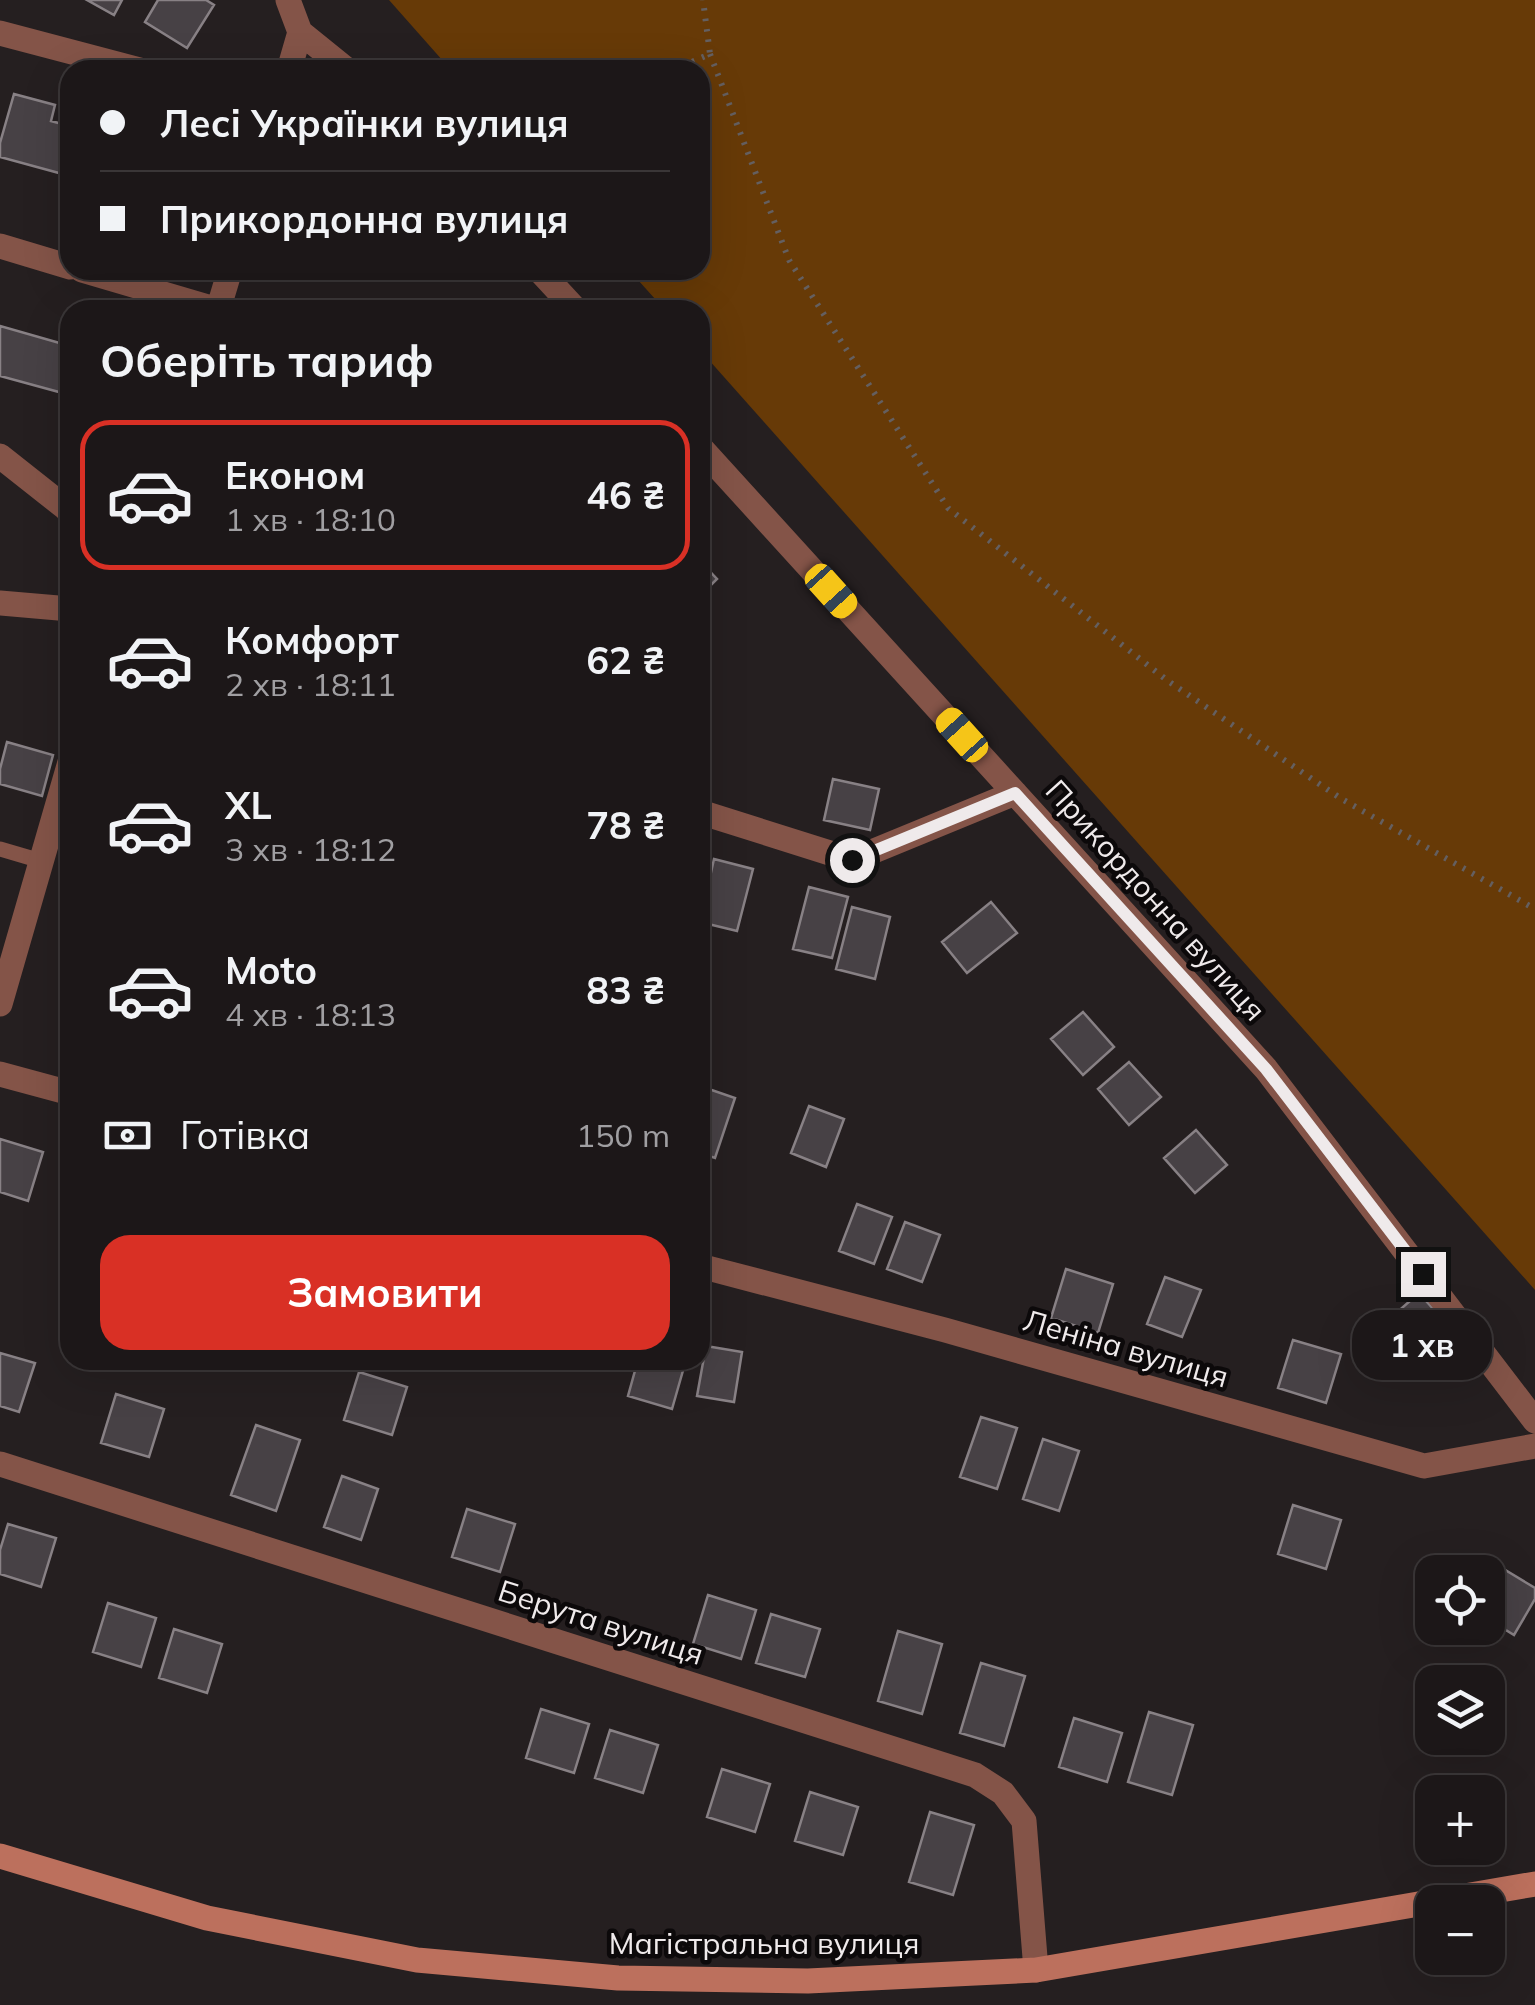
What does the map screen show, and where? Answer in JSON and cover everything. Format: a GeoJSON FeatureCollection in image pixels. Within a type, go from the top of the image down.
{"type":"FeatureCollection","features":[{"type":"Feature","properties":{"kind":"main road","name":"Магістральна вулиця"},"geometry":{"type":"LineString","coordinates":[[0,1856],[208,1918],[417,1960],[618,1978],[808,1981],[1036,1970],[1535,1884]]}},
{"type":"Feature","properties":{"kind":"street"},"geometry":{"type":"LineString","coordinates":[[288,0],[300,32],[335,60]]}},
{"type":"Feature","properties":{"kind":"street"},"geometry":{"type":"LineString","coordinates":[[3,32],[104,60]]}},
{"type":"Feature","properties":{"kind":"street"},"geometry":{"type":"LineString","coordinates":[[292,60],[300,32]]}},
{"type":"Feature","properties":{"kind":"street"},"geometry":{"type":"LineString","coordinates":[[0,246],[60,263]]}},
{"type":"Feature","properties":{"kind":"street"},"geometry":{"type":"LineString","coordinates":[[116,280],[184,300]]}},
{"type":"Feature","properties":{"kind":"street"},"geometry":{"type":"LineString","coordinates":[[548,280],[567,300]]}},
{"type":"Feature","properties":{"kind":"street"},"geometry":{"type":"LineString","coordinates":[[0,456],[60,503]]}},
{"type":"Feature","properties":{"kind":"street","name":"Прикордонна вулиця"},"geometry":{"type":"LineString","coordinates":[[710,458],[1266,1069],[1535,1421]]}},
{"type":"Feature","properties":{"kind":"street"},"geometry":{"type":"LineString","coordinates":[[0,604],[60,609]]}},
{"type":"Feature","properties":{"kind":"street"},"geometry":{"type":"LineString","coordinates":[[710,815],[852,860],[1015,793]]}},
{"type":"Feature","properties":{"kind":"street"},"geometry":{"type":"LineString","coordinates":[[0,1004],[60,797]]}},
{"type":"Feature","properties":{"kind":"street"},"geometry":{"type":"LineString","coordinates":[[0,1074],[60,1090]]}},
{"type":"Feature","properties":{"kind":"street","name":"Леніна вулиця"},"geometry":{"type":"LineString","coordinates":[[710,1269],[945,1330],[1424,1466],[1535,1446]]}},
{"type":"Feature","properties":{"kind":"street","name":"Берута вулиця"},"geometry":{"type":"LineString","coordinates":[[0,1464],[974,1775],[1003,1793],[1024,1821],[1036,1970]]}},
{"type":"Feature","properties":{"kind":"lane"},"geometry":{"type":"LineString","coordinates":[[0,849],[42,861]]}},
{"type":"Feature","properties":{"kind":"path"},"geometry":{"type":"LineString","coordinates":[[703,0],[710,54],[789,260],[948,508],[1168,680],[1308,777],[1535,909]]}},
{"type":"Feature","properties":{"kind":"path"},"geometry":{"type":"LineString","coordinates":[[696,60],[710,54]]}},
{"type":"Feature","properties":{"kind":"shaded area"},"geometry":{"type":"Polygon","coordinates":[[[389,0],[1535,0],[1535,1290],[710,361],[710,300],[656,300],[638,280],[710,280],[710,60],[442,60],[389,0]]]}},
{"type":"Feature","properties":{"kind":"building"},"geometry":{"type":"Polygon","coordinates":[[[87,0],[122,0],[114,15],[87,0]]]}},
{"type":"Feature","properties":{"kind":"building"},"geometry":{"type":"Polygon","coordinates":[[[158,0],[206,0],[214,5],[187,48],[145,22],[158,0]]]}},
{"type":"Feature","properties":{"kind":"building"},"geometry":{"type":"Polygon","coordinates":[[[14,94],[55,105],[51,121],[60,123],[60,173],[0,157],[0,143],[14,94]]]}},
{"type":"Feature","properties":{"kind":"building"},"geometry":{"type":"Polygon","coordinates":[[[0,326],[60,343],[60,392],[0,376],[0,326]]]}},
{"type":"Feature","properties":{"kind":"building"},"geometry":{"type":"Polygon","coordinates":[[[7,742],[53,755],[42,796],[0,784],[7,742]]]}},
{"type":"Feature","properties":{"kind":"building"},"geometry":{"type":"Polygon","coordinates":[[[833,779],[879,789],[870,830],[824,820],[833,779]]]}},
{"type":"Feature","properties":{"kind":"building"},"geometry":{"type":"Polygon","coordinates":[[[714,859],[753,869],[737,931],[710,924],[714,859]]]}},
{"type":"Feature","properties":{"kind":"building"},"geometry":{"type":"Polygon","coordinates":[[[809,887],[848,897],[832,958],[793,949],[809,887]]]}},
{"type":"Feature","properties":{"kind":"building"},"geometry":{"type":"Polygon","coordinates":[[[991,902],[1017,933],[967,973],[942,942],[991,902]]]}},
{"type":"Feature","properties":{"kind":"building"},"geometry":{"type":"Polygon","coordinates":[[[852,907],[890,917],[875,979],[836,969],[852,907]]]}},
{"type":"Feature","properties":{"kind":"building"},"geometry":{"type":"Polygon","coordinates":[[[1083,1012],[1114,1047],[1083,1075],[1051,1039],[1083,1012]]]}},
{"type":"Feature","properties":{"kind":"building"},"geometry":{"type":"Polygon","coordinates":[[[1129,1062],[1161,1097],[1129,1125],[1098,1089],[1129,1062]]]}},
{"type":"Feature","properties":{"kind":"building"},"geometry":{"type":"Polygon","coordinates":[[[710,1089],[735,1098],[715,1158],[710,1156],[710,1089]]]}},
{"type":"Feature","properties":{"kind":"building"},"geometry":{"type":"Polygon","coordinates":[[[809,1106],[844,1119],[826,1167],[791,1153],[809,1106]]]}},
{"type":"Feature","properties":{"kind":"building"},"geometry":{"type":"Polygon","coordinates":[[[1196,1130],[1227,1165],[1195,1193],[1164,1158],[1196,1130]]]}},
{"type":"Feature","properties":{"kind":"building"},"geometry":{"type":"Polygon","coordinates":[[[0,1139],[43,1152],[28,1201],[0,1192],[0,1139]]]}},
{"type":"Feature","properties":{"kind":"building"},"geometry":{"type":"Polygon","coordinates":[[[857,1204],[892,1217],[874,1264],[839,1251],[857,1204]]]}},
{"type":"Feature","properties":{"kind":"building"},"geometry":{"type":"Polygon","coordinates":[[[905,1222],[940,1235],[922,1282],[887,1269],[905,1222]]]}},
{"type":"Feature","properties":{"kind":"building"},"geometry":{"type":"Polygon","coordinates":[[[1066,1269],[1113,1284],[1098,1333],[1051,1318],[1066,1269]]]}},
{"type":"Feature","properties":{"kind":"building"},"geometry":{"type":"Polygon","coordinates":[[[1165,1277],[1201,1290],[1182,1337],[1147,1324],[1165,1277]]]}},
{"type":"Feature","properties":{"kind":"building"},"geometry":{"type":"Polygon","coordinates":[[[1419,1293],[1450,1328],[1419,1356],[1387,1321],[1419,1293]]]}},
{"type":"Feature","properties":{"kind":"building"},"geometry":{"type":"Polygon","coordinates":[[[1293,1340],[1341,1354],[1326,1403],[1278,1388],[1293,1340]]]}},
{"type":"Feature","properties":{"kind":"building"},"geometry":{"type":"Polygon","coordinates":[[[710,1347],[742,1352],[734,1402],[697,1396],[702,1370],[710,1370],[710,1347]]]}},
{"type":"Feature","properties":{"kind":"building"},"geometry":{"type":"Polygon","coordinates":[[[0,1353],[35,1363],[19,1412],[0,1406],[0,1353]]]}},
{"type":"Feature","properties":{"kind":"building"},"geometry":{"type":"Polygon","coordinates":[[[635,1370],[683,1370],[672,1409],[628,1396],[635,1370]]]}},
{"type":"Feature","properties":{"kind":"building"},"geometry":{"type":"Polygon","coordinates":[[[359,1372],[407,1387],[392,1435],[344,1420],[359,1372]]]}},
{"type":"Feature","properties":{"kind":"building"},"geometry":{"type":"Polygon","coordinates":[[[116,1394],[164,1409],[149,1457],[101,1443],[116,1394]]]}},
{"type":"Feature","properties":{"kind":"building"},"geometry":{"type":"Polygon","coordinates":[[[981,1417],[1017,1428],[997,1489],[960,1477],[981,1417]]]}},
{"type":"Feature","properties":{"kind":"building"},"geometry":{"type":"Polygon","coordinates":[[[256,1425],[300,1440],[276,1511],[231,1495],[256,1425]]]}},
{"type":"Feature","properties":{"kind":"building"},"geometry":{"type":"Polygon","coordinates":[[[1043,1439],[1079,1451],[1059,1511],[1023,1499],[1043,1439]]]}},
{"type":"Feature","properties":{"kind":"building"},"geometry":{"type":"Polygon","coordinates":[[[342,1476],[378,1489],[361,1540],[324,1527],[342,1476]]]}},
{"type":"Feature","properties":{"kind":"building"},"geometry":{"type":"Polygon","coordinates":[[[1293,1505],[1341,1520],[1326,1569],[1278,1554],[1293,1505]]]}},
{"type":"Feature","properties":{"kind":"building"},"geometry":{"type":"Polygon","coordinates":[[[467,1509],[515,1524],[500,1572],[452,1557],[467,1509]]]}},
{"type":"Feature","properties":{"kind":"building"},"geometry":{"type":"Polygon","coordinates":[[[8,1524],[56,1538],[41,1587],[0,1574],[0,1550],[8,1524]]]}},
{"type":"Feature","properties":{"kind":"building"},"geometry":{"type":"Polygon","coordinates":[[[1505,1570],[1535,1588],[1535,1599],[1514,1635],[1505,1629],[1505,1570]]]}},
{"type":"Feature","properties":{"kind":"building"},"geometry":{"type":"Polygon","coordinates":[[[708,1595],[756,1610],[741,1659],[693,1644],[708,1595]]]}},
{"type":"Feature","properties":{"kind":"building"},"geometry":{"type":"Polygon","coordinates":[[[108,1603],[156,1618],[141,1667],[93,1652],[108,1603]]]}},
{"type":"Feature","properties":{"kind":"building"},"geometry":{"type":"Polygon","coordinates":[[[771,1614],[820,1629],[805,1677],[756,1663],[771,1614]]]}},
{"type":"Feature","properties":{"kind":"building"},"geometry":{"type":"Polygon","coordinates":[[[174,1629],[222,1644],[207,1693],[159,1678],[174,1629]]]}},
{"type":"Feature","properties":{"kind":"building"},"geometry":{"type":"Polygon","coordinates":[[[898,1631],[942,1644],[922,1714],[878,1701],[898,1631]]]}},
{"type":"Feature","properties":{"kind":"building"},"geometry":{"type":"Polygon","coordinates":[[[981,1663],[1025,1676],[1004,1746],[960,1733],[981,1663]]]}},
{"type":"Feature","properties":{"kind":"building"},"geometry":{"type":"Polygon","coordinates":[[[541,1709],[589,1724],[574,1773],[526,1758],[541,1709]]]}},
{"type":"Feature","properties":{"kind":"building"},"geometry":{"type":"Polygon","coordinates":[[[1149,1712],[1193,1725],[1172,1795],[1128,1782],[1149,1712]]]}},
{"type":"Feature","properties":{"kind":"building"},"geometry":{"type":"Polygon","coordinates":[[[1074,1718],[1122,1733],[1107,1782],[1059,1767],[1074,1718]]]}},
{"type":"Feature","properties":{"kind":"building"},"geometry":{"type":"Polygon","coordinates":[[[610,1730],[658,1745],[643,1793],[595,1778],[610,1730]]]}},
{"type":"Feature","properties":{"kind":"building"},"geometry":{"type":"Polygon","coordinates":[[[722,1769],[770,1784],[755,1832],[707,1817],[722,1769]]]}},
{"type":"Feature","properties":{"kind":"building"},"geometry":{"type":"Polygon","coordinates":[[[810,1792],[858,1807],[843,1855],[795,1841],[810,1792]]]}},
{"type":"Feature","properties":{"kind":"building"},"geometry":{"type":"Polygon","coordinates":[[[930,1812],[974,1825],[953,1895],[909,1882],[930,1812]]]}},
{"type":"Feature","properties":{"kind":"route"},"geometry":{"type":"LineString","coordinates":[[852,860],[1015,793],[1266,1069],[1423,1274]]}}]}
